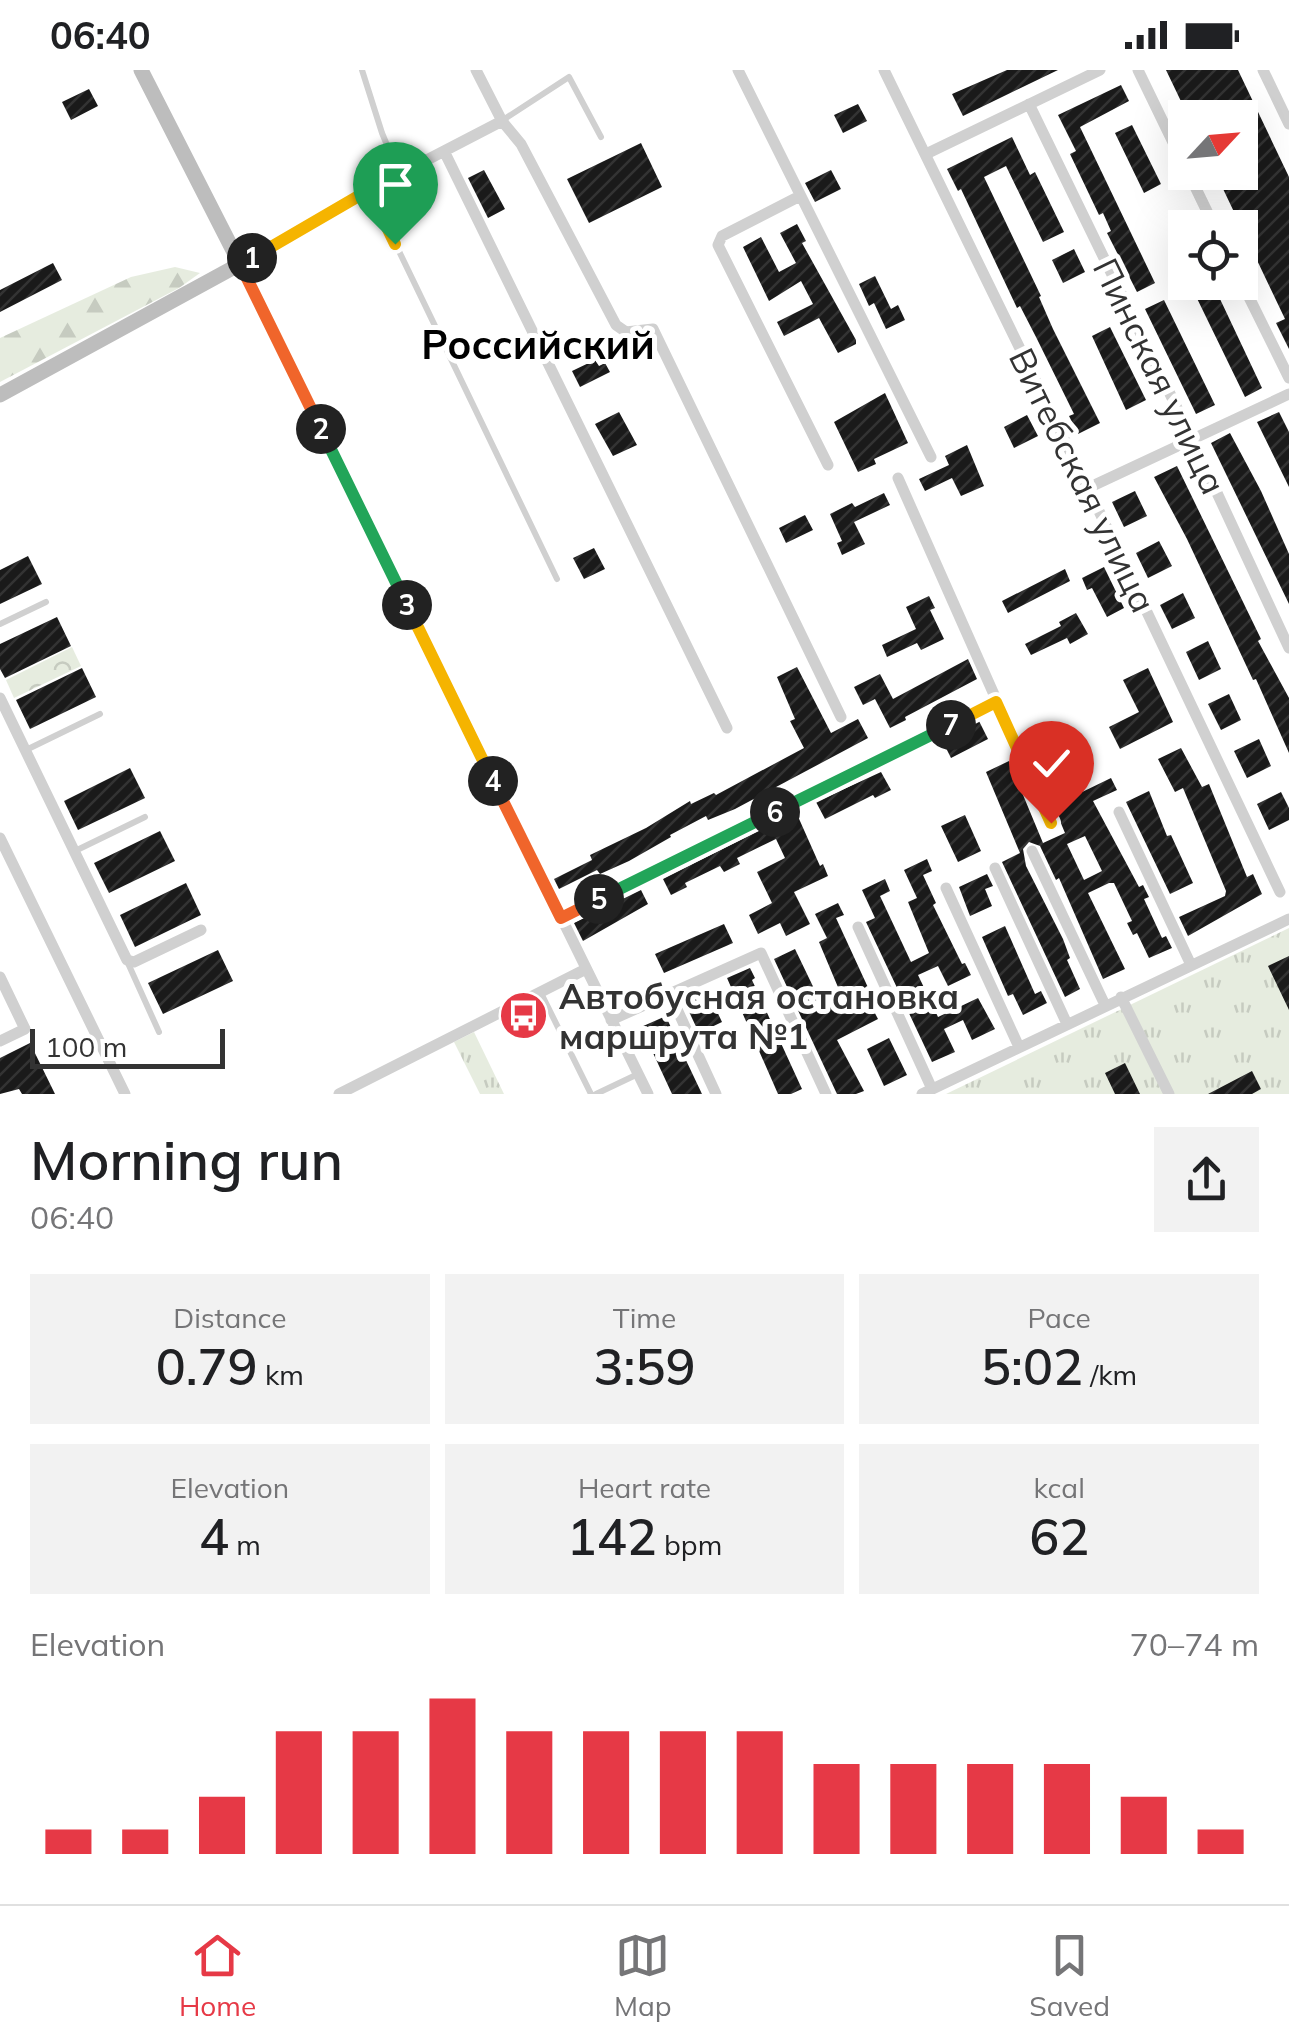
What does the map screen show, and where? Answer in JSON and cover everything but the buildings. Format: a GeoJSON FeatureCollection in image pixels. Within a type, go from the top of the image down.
{"type":"FeatureCollection","features":[{"type":"Feature","properties":{"kind":"street"},"geometry":{"type":"LineString","coordinates":[[141,70],[648,1094]]}},
{"type":"Feature","properties":{"kind":"street"},"geometry":{"type":"LineString","coordinates":[[476,70],[616,325],[626,332],[653,328],[841,717]]}},
{"type":"Feature","properties":{"kind":"street"},"geometry":{"type":"LineString","coordinates":[[738,70],[931,457]]}},
{"type":"Feature","properties":{"kind":"street","name":"Витебская улица"},"geometry":{"type":"LineString","coordinates":[[884,70],[1280,892]]}},
{"type":"Feature","properties":{"kind":"street"},"geometry":{"type":"LineString","coordinates":[[926,154],[1100,70]]}},
{"type":"Feature","properties":{"kind":"street"},"geometry":{"type":"LineString","coordinates":[[1138,70],[1168,132]]}},
{"type":"Feature","properties":{"kind":"street"},"geometry":{"type":"LineString","coordinates":[[1263,70],[1289,124]]}},
{"type":"Feature","properties":{"kind":"street","name":"Пинская улица"},"geometry":{"type":"LineString","coordinates":[[1029,104],[1289,648]]}},
{"type":"Feature","properties":{"kind":"street"},"geometry":{"type":"LineString","coordinates":[[0,395],[369,190],[502,121]]}},
{"type":"Feature","properties":{"kind":"street"},"geometry":{"type":"LineString","coordinates":[[444,151],[727,728]]}},
{"type":"Feature","properties":{"kind":"street"},"geometry":{"type":"LineString","coordinates":[[800,196],[722,236],[718,245],[828,465]]}},
{"type":"Feature","properties":{"kind":"street"},"geometry":{"type":"LineString","coordinates":[[1251,300],[1289,378]]}},
{"type":"Feature","properties":{"kind":"street"},"geometry":{"type":"LineString","coordinates":[[1088,488],[1289,394]]}},
{"type":"Feature","properties":{"kind":"street"},"geometry":{"type":"LineString","coordinates":[[898,478],[1051,823]]}},
{"type":"Feature","properties":{"kind":"street"},"geometry":{"type":"LineString","coordinates":[[0,698],[126,960],[134,962],[201,930]]}},
{"type":"Feature","properties":{"kind":"street"},"geometry":{"type":"LineString","coordinates":[[561,918],[996,702]]}},
{"type":"Feature","properties":{"kind":"street"},"geometry":{"type":"LineString","coordinates":[[1118,812],[1191,965]]}},
{"type":"Feature","properties":{"kind":"street"},"geometry":{"type":"LineString","coordinates":[[0,838],[125,1094]]}},
{"type":"Feature","properties":{"kind":"street"},"geometry":{"type":"LineString","coordinates":[[1032,852],[1105,1005]]}},
{"type":"Feature","properties":{"kind":"street"},"geometry":{"type":"LineString","coordinates":[[995,868],[1067,1024]]}},
{"type":"Feature","properties":{"kind":"street"},"geometry":{"type":"LineString","coordinates":[[946,888],[1019,1047]]}},
{"type":"Feature","properties":{"kind":"street"},"geometry":{"type":"LineString","coordinates":[[858,926],[927,1092],[1289,919]]}},
{"type":"Feature","properties":{"kind":"street"},"geometry":{"type":"LineString","coordinates":[[611,1020],[761,953],[826,1094]]}},
{"type":"Feature","properties":{"kind":"street"},"geometry":{"type":"LineString","coordinates":[[339,1094],[586,969]]}},
{"type":"Feature","properties":{"kind":"street"},"geometry":{"type":"LineString","coordinates":[[0,978],[25,1029],[0,1041]]}},
{"type":"Feature","properties":{"kind":"street"},"geometry":{"type":"LineString","coordinates":[[670,994],[716,1094]]}},
{"type":"Feature","properties":{"kind":"street"},"geometry":{"type":"LineString","coordinates":[[1122,997],[1169,1094]]}},
{"type":"Feature","properties":{"kind":"lane"},"geometry":{"type":"LineString","coordinates":[[362,70],[400,175]]}},
{"type":"Feature","properties":{"kind":"lane"},"geometry":{"type":"LineString","coordinates":[[502,121],[569,76],[601,137]]}},
{"type":"Feature","properties":{"kind":"lane"},"geometry":{"type":"LineString","coordinates":[[369,190],[557,579]]}},
{"type":"Feature","properties":{"kind":"lane"},"geometry":{"type":"LineString","coordinates":[[0,624],[46,602]]}},
{"type":"Feature","properties":{"kind":"lane"},"geometry":{"type":"LineString","coordinates":[[25,751],[100,714]]}},
{"type":"Feature","properties":{"kind":"lane"},"geometry":{"type":"LineString","coordinates":[[74,852],[146,817]]}},
{"type":"Feature","properties":{"kind":"lane"},"geometry":{"type":"LineString","coordinates":[[126,960],[159,1032]]}},
{"type":"Feature","properties":{"kind":"lane"},"geometry":{"type":"LineString","coordinates":[[540,992],[594,1094],[638,1074]]}},
{"type":"Feature","properties":{"kind":"green space"},"geometry":{"type":"Polygon","coordinates":[[[175,267],[200,273],[179,288],[0,382],[0,338],[131,277],[175,267]]]}},
{"type":"Feature","properties":{"kind":"green space"},"geometry":{"type":"Polygon","coordinates":[[[72,647],[81,666],[14,698],[6,680],[72,647]]]}},
{"type":"Feature","properties":{"kind":"green space"},"geometry":{"type":"Polygon","coordinates":[[[1289,928],[1289,1094],[946,1094],[1289,928]]]}},
{"type":"Feature","properties":{"kind":"green space"},"geometry":{"type":"Polygon","coordinates":[[[474,1032],[504,1094],[480,1094],[454,1042],[474,1032]]]}},
{"type":"Feature","properties":{"kind":"place","name":"Автобусная остановка маршрута №1"},"geometry":{"type":"Point","coordinates":[524,1016]}},
{"type":"Feature","properties":{"kind":"district","name":"Российский"},"geometry":{"type":"Point","coordinates":[538,344]}},
{"type":"Feature","properties":{"kind":"route"},"geometry":{"type":"LineString","coordinates":[[395,244],[369,190],[240,264],[561,918],[996,702],[1051,823]]}}]}
